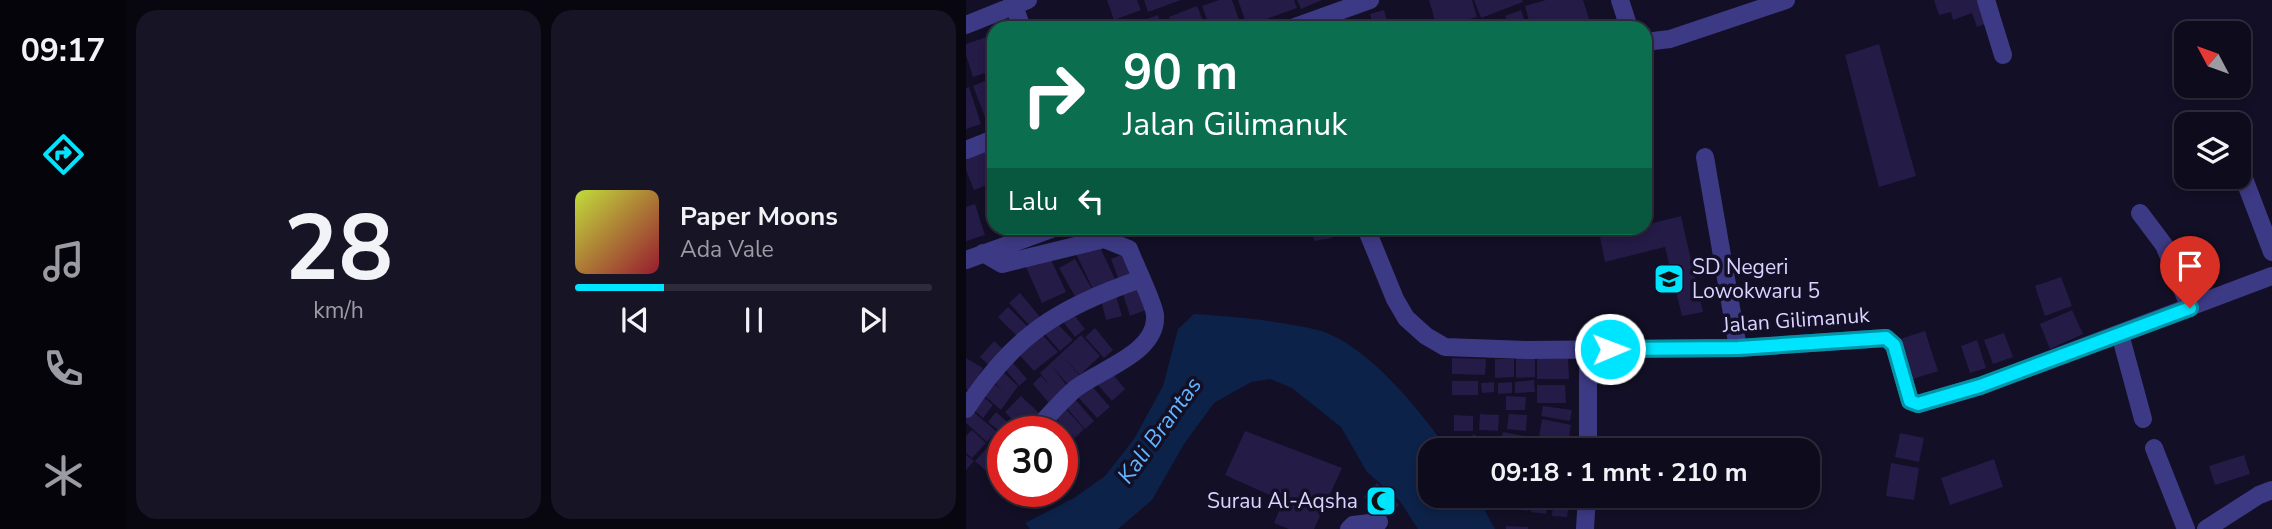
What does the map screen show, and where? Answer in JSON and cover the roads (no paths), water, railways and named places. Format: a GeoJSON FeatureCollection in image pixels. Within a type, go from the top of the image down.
{"type":"FeatureCollection","features":[{"type":"Feature","properties":{"kind":"street"},"geometry":{"type":"LineString","coordinates":[[1312,21],[1370,0]]}},
{"type":"Feature","properties":{"kind":"street"},"geometry":{"type":"LineString","coordinates":[[1620,0],[1627,21]]}},
{"type":"Feature","properties":{"kind":"street"},"geometry":{"type":"LineString","coordinates":[[1986,0],[2003,55]]}},
{"type":"Feature","properties":{"kind":"street"},"geometry":{"type":"LineString","coordinates":[[966,25],[1018,2],[1021,21]]}},
{"type":"Feature","properties":{"kind":"street"},"geometry":{"type":"LineString","coordinates":[[1652,41],[1670,39],[1774,2]]}},
{"type":"Feature","properties":{"kind":"street"},"geometry":{"type":"LineString","coordinates":[[966,150],[987,142]]}},
{"type":"Feature","properties":{"kind":"street"},"geometry":{"type":"LineString","coordinates":[[1705,157],[1738,348]]}},
{"type":"Feature","properties":{"kind":"street"},"geometry":{"type":"LineString","coordinates":[[2248,189],[2272,252]]}},
{"type":"Feature","properties":{"kind":"street"},"geometry":{"type":"LineString","coordinates":[[2140,213],[2164,245],[2190,308]]}},
{"type":"Feature","properties":{"kind":"street"},"geometry":{"type":"LineString","coordinates":[[974,256],[1034,235]]}},
{"type":"Feature","properties":{"kind":"street","name":"Jalan Gilimanuk"},"geometry":{"type":"LineString","coordinates":[[1369,235],[1395,299],[1406,318],[1426,336],[1446,347],[1527,351],[1738,348],[1886,338],[1894,345],[1910,401],[1918,404],[1980,386],[2272,276]]}},
{"type":"Feature","properties":{"kind":"street"},"geometry":{"type":"LineString","coordinates":[[974,256],[1002,264],[1104,239],[1129,249],[1155,315],[1150,336],[1129,358],[1110,366],[1077,387],[1047,416]]}},
{"type":"Feature","properties":{"kind":"street"},"geometry":{"type":"LineString","coordinates":[[966,409],[1005,356],[1025,338],[1092,296],[1142,279]]}},
{"type":"Feature","properties":{"kind":"street"},"geometry":{"type":"LineString","coordinates":[[2120,334],[2143,419]]}},
{"type":"Feature","properties":{"kind":"street"},"geometry":{"type":"LineString","coordinates":[[1588,350],[1588,438]]}},
{"type":"Feature","properties":{"kind":"street"},"geometry":{"type":"LineString","coordinates":[[2154,448],[2186,529]]}},
{"type":"Feature","properties":{"kind":"street"},"geometry":{"type":"LineString","coordinates":[[2206,529],[2259,495],[2272,490]]}},
{"type":"Feature","properties":{"kind":"street"},"geometry":{"type":"LineString","coordinates":[[1585,529],[1586,508]]}},
{"type":"Feature","properties":{"kind":"street"},"geometry":{"type":"LineString","coordinates":[[1349,529],[1379,522]]}},
{"type":"Feature","properties":{"kind":"water","name":"Kali Brantas"},"geometry":{"type":"Polygon","coordinates":[[[1194,314],[1256,319],[1318,330],[1336,337],[1373,363],[1407,398],[1439,438],[1418,438],[1418,508],[1483,508],[1495,529],[1418,529],[1399,500],[1367,472],[1341,427],[1292,388],[1270,379],[1251,382],[1214,403],[1184,444],[1152,500],[1118,529],[1030,529],[1025,523],[1056,507],[1078,507],[1078,495],[1105,476],[1134,439],[1163,386],[1178,329],[1194,314]]]}},
{"type":"Feature","properties":{"kind":"place","name":"SD Negeri Lowokwaru 5"},"geometry":{"type":"Point","coordinates":[1669,279]}},
{"type":"Feature","properties":{"kind":"place","name":"Surau Al-Aqsha"},"geometry":{"type":"Point","coordinates":[1381,501]}}]}
